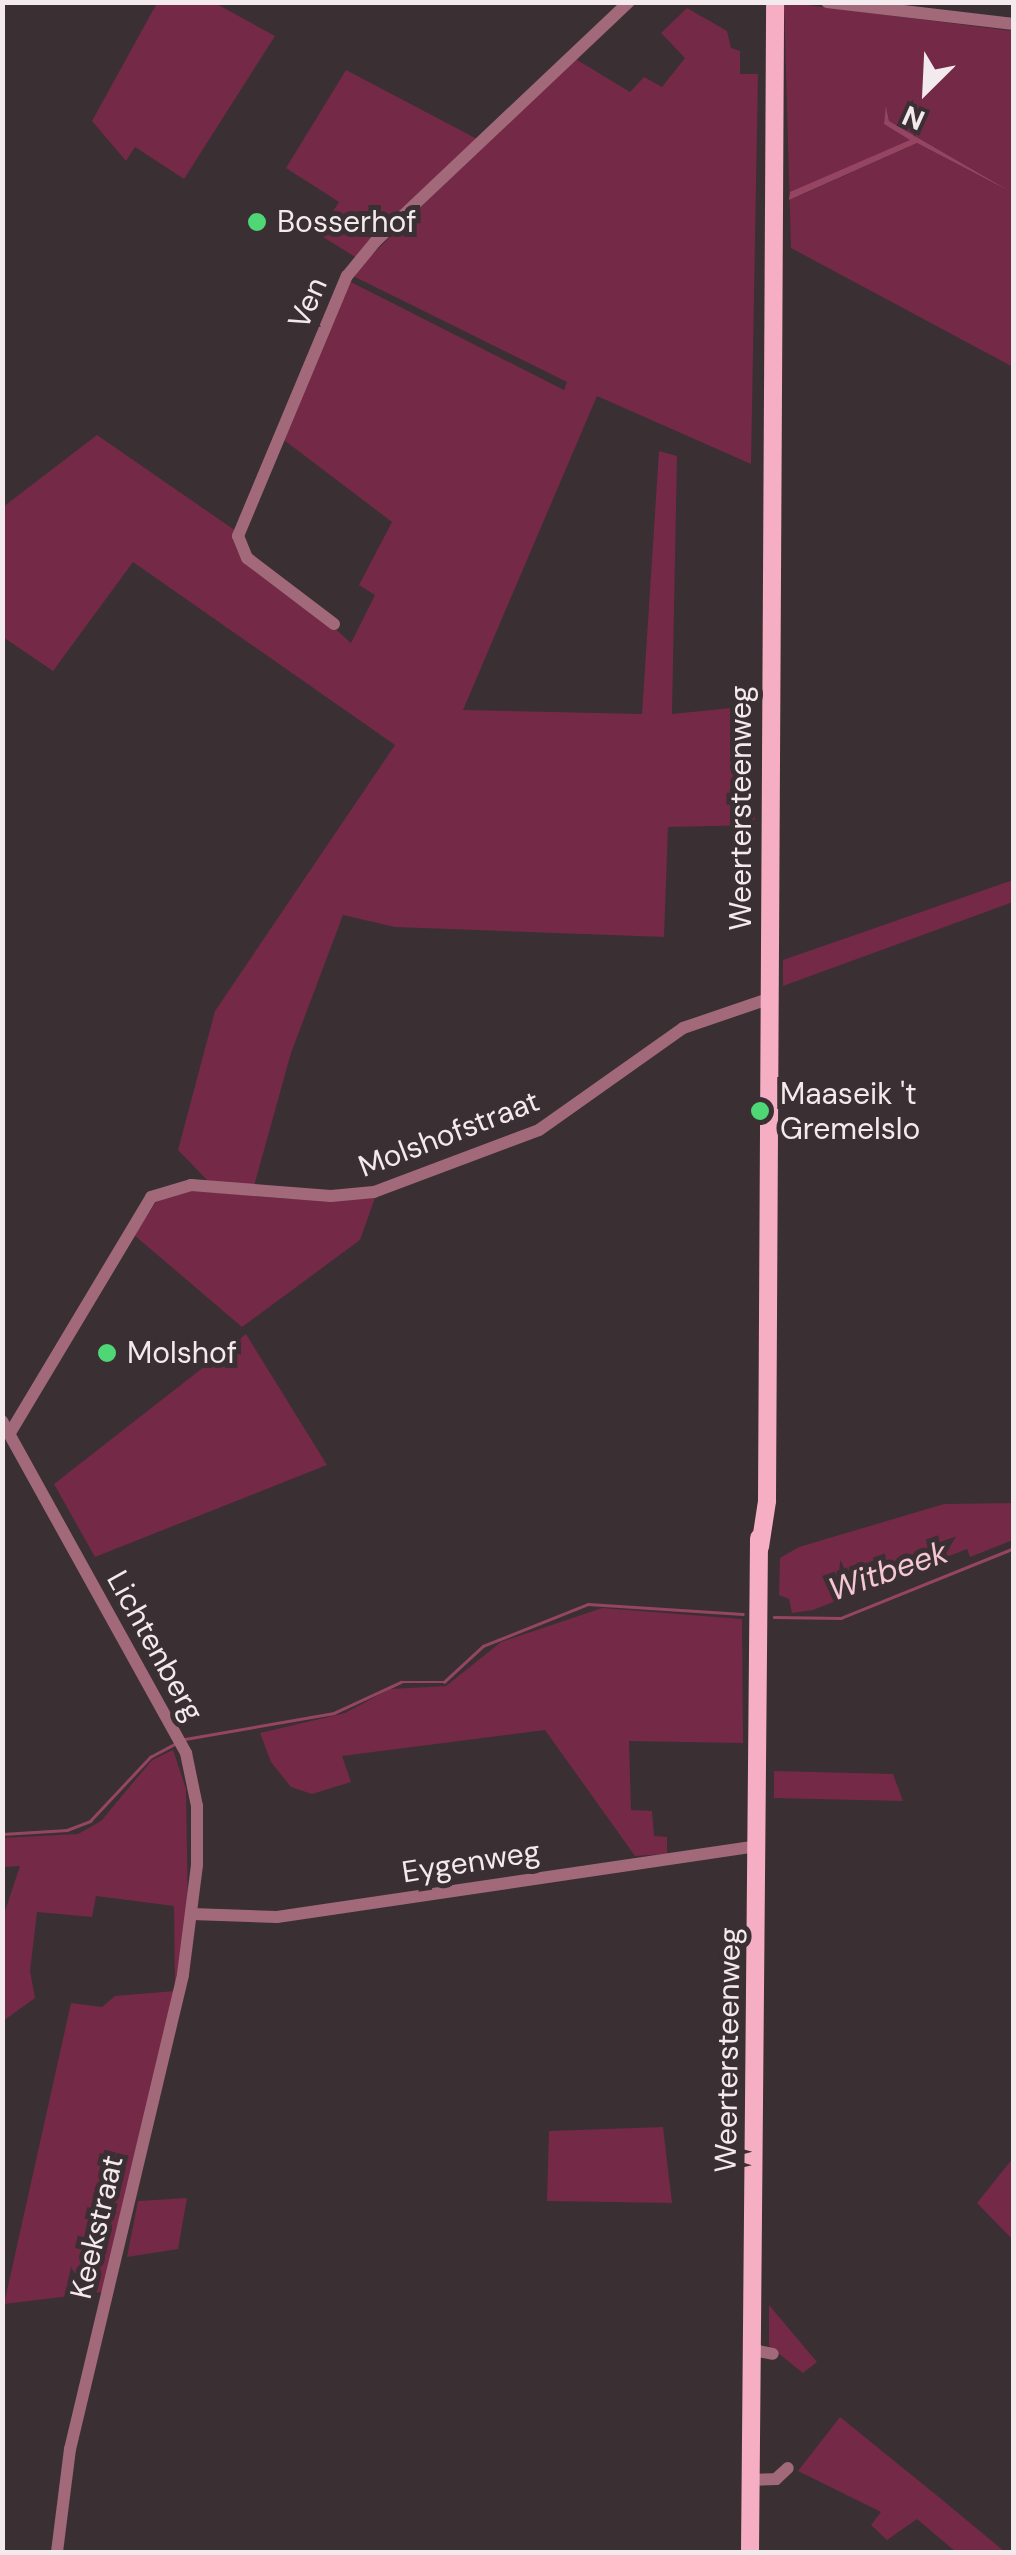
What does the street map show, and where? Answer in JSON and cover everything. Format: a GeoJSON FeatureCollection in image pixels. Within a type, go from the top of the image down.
{"type":"FeatureCollection","features":[{"type":"Feature","properties":{"kind":"main road","name":"Weertersteenweg"},"geometry":{"type":"LineString","coordinates":[[750,2552],[764,1433],[775,2]]}},
{"type":"Feature","properties":{"kind":"street","name":"Ven"},"geometry":{"type":"LineString","coordinates":[[334,624],[248,558],[238,536],[347,276],[368,249],[630,2]]}},
{"type":"Feature","properties":{"kind":"street"},"geometry":{"type":"LineString","coordinates":[[828,2],[1014,24]]}},
{"type":"Feature","properties":{"kind":"street","name":"Molshofstraat"},"geometry":{"type":"LineString","coordinates":[[6,1427],[150,1197],[191,1185],[331,1196],[374,1192],[539,1130],[683,1028],[768,999]]}},
{"type":"Feature","properties":{"kind":"street","name":"Lichtenberg"},"geometry":{"type":"LineString","coordinates":[[6,1427],[186,1753],[196,1806],[192,1914]]}},
{"type":"Feature","properties":{"kind":"street","name":"Eygenweg"},"geometry":{"type":"LineString","coordinates":[[192,1914],[276,1917],[757,1846]]}},
{"type":"Feature","properties":{"kind":"street","name":"Keekstraat"},"geometry":{"type":"LineString","coordinates":[[57,2552],[70,2449],[192,1914]]}},
{"type":"Feature","properties":{"kind":"street"},"geometry":{"type":"LineString","coordinates":[[752,2350],[774,2354]]}},
{"type":"Feature","properties":{"kind":"street"},"geometry":{"type":"LineString","coordinates":[[751,2480],[776,2479],[788,2468]]}},
{"type":"Feature","properties":{"kind":"shaded area"},"geometry":{"type":"Polygon","coordinates":[[[784,2],[1013,31],[1013,193],[1013,367],[791,248],[784,2]],[[887,109],[884,124],[911,140],[790,200],[917,143],[1013,193],[889,121],[887,109]]]}},
{"type":"Feature","properties":{"kind":"shaded area"},"geometry":{"type":"Polygon","coordinates":[[[157,3],[215,3],[275,36],[184,179],[135,147],[126,161],[92,121],[157,3]]]}},
{"type":"Feature","properties":{"kind":"shaded area"},"geometry":{"type":"Polygon","coordinates":[[[687,8],[727,31],[731,48],[740,51],[740,74],[758,74],[751,464],[597,396],[463,710],[642,714],[659,451],[677,456],[672,714],[751,706],[755,825],[668,827],[664,937],[395,927],[343,915],[291,1053],[254,1186],[208,1181],[178,1150],[215,1011],[395,745],[133,562],[53,671],[3,637],[3,507],[97,435],[236,531],[235,538],[351,643],[375,595],[359,585],[392,522],[280,437],[347,280],[564,390],[567,382],[351,275],[574,58],[630,92],[644,77],[662,87],[685,58],[661,33],[687,8]]]}},
{"type":"Feature","properties":{"kind":"shaded area"},"geometry":{"type":"Polygon","coordinates":[[[346,70],[479,140],[357,258],[318,234],[339,202],[286,168],[346,70]]]}},
{"type":"Feature","properties":{"kind":"shaded area"},"geometry":{"type":"Polygon","coordinates":[[[886,106],[889,121],[1013,193],[917,143],[789,200],[790,192],[910,140],[884,124],[886,106]]]}},
{"type":"Feature","properties":{"kind":"shaded area"},"geometry":{"type":"Polygon","coordinates":[[[1013,880],[1013,902],[783,986],[783,960],[1013,880]]]}},
{"type":"Feature","properties":{"kind":"shaded area"},"geometry":{"type":"Polygon","coordinates":[[[186,1190],[290,1199],[376,1195],[360,1240],[242,1327],[134,1235],[158,1199],[186,1190]]]}},
{"type":"Feature","properties":{"kind":"shaded area"},"geometry":{"type":"Polygon","coordinates":[[[246,1334],[327,1465],[95,1557],[54,1484],[246,1334]]]}},
{"type":"Feature","properties":{"kind":"shaded area"},"geometry":{"type":"Polygon","coordinates":[[[1013,1503],[1013,1540],[970,1557],[967,1549],[813,1610],[792,1613],[789,1599],[779,1595],[780,1558],[799,1547],[944,1504],[1013,1503]]]}},
{"type":"Feature","properties":{"kind":"shaded area"},"geometry":{"type":"Polygon","coordinates":[[[602,1608],[742,1619],[743,1743],[629,1741],[631,1810],[652,1811],[654,1836],[667,1837],[667,1854],[635,1856],[545,1730],[342,1756],[351,1782],[312,1794],[291,1787],[271,1762],[260,1733],[345,1713],[390,1689],[446,1686],[501,1642],[602,1608]]]}},
{"type":"Feature","properties":{"kind":"shaded area"},"geometry":{"type":"Polygon","coordinates":[[[173,1750],[186,1789],[188,1913],[175,1991],[174,1906],[96,1896],[92,1917],[37,1912],[30,1971],[35,1998],[3,2021],[3,1917],[20,1866],[3,1867],[2,1838],[78,1834],[101,1821],[152,1760],[173,1750]]]}},
{"type":"Feature","properties":{"kind":"shaded area"},"geometry":{"type":"Polygon","coordinates":[[[774,1771],[893,1774],[903,1801],[774,1798],[774,1771]]]}},
{"type":"Feature","properties":{"kind":"shaded area"},"geometry":{"type":"Polygon","coordinates":[[[175,1991],[103,2292],[4,2304],[71,2003],[102,2007],[115,1996],[175,1991]]]}},
{"type":"Feature","properties":{"kind":"shaded area"},"geometry":{"type":"Polygon","coordinates":[[[663,2127],[672,2203],[547,2201],[549,2131],[663,2127]]]}},
{"type":"Feature","properties":{"kind":"shaded area"},"geometry":{"type":"Polygon","coordinates":[[[1013,2158],[1013,2240],[977,2203],[1013,2158]]]}},
{"type":"Feature","properties":{"kind":"shaded area"},"geometry":{"type":"Polygon","coordinates":[[[187,2198],[178,2249],[127,2257],[138,2201],[187,2198]]]}},
{"type":"Feature","properties":{"kind":"shaded area"},"geometry":{"type":"Polygon","coordinates":[[[769,2305],[817,2362],[803,2373],[769,2346],[769,2305]]]}},
{"type":"Feature","properties":{"kind":"shaded area"},"geometry":{"type":"Polygon","coordinates":[[[840,2417],[1005,2552],[956,2552],[917,2519],[887,2540],[871,2525],[881,2512],[798,2471],[840,2417]]]}},
{"type":"Feature","properties":{"kind":"waterway","name":"Witbeek"},"geometry":{"type":"LineString","coordinates":[[774,1617],[841,1618],[1014,1548]]}},
{"type":"Feature","properties":{"kind":"waterway"},"geometry":{"type":"LineString","coordinates":[[185,1739],[334,1713],[401,1682],[444,1682],[483,1646],[588,1604],[743,1614]]}},
{"type":"Feature","properties":{"kind":"waterway","name":"Witbeek"},"geometry":{"type":"LineString","coordinates":[[2,1834],[67,1830],[90,1821],[150,1757],[174,1744]]}},
{"type":"Feature","properties":{"kind":"place","name":"Bosserhof"},"geometry":{"type":"Point","coordinates":[257,222]}},
{"type":"Feature","properties":{"kind":"place","name":"Maaseik 't Gremelslo"},"geometry":{"type":"Point","coordinates":[760,1111]}},
{"type":"Feature","properties":{"kind":"place","name":"Molshof"},"geometry":{"type":"Point","coordinates":[107,1353]}}]}
